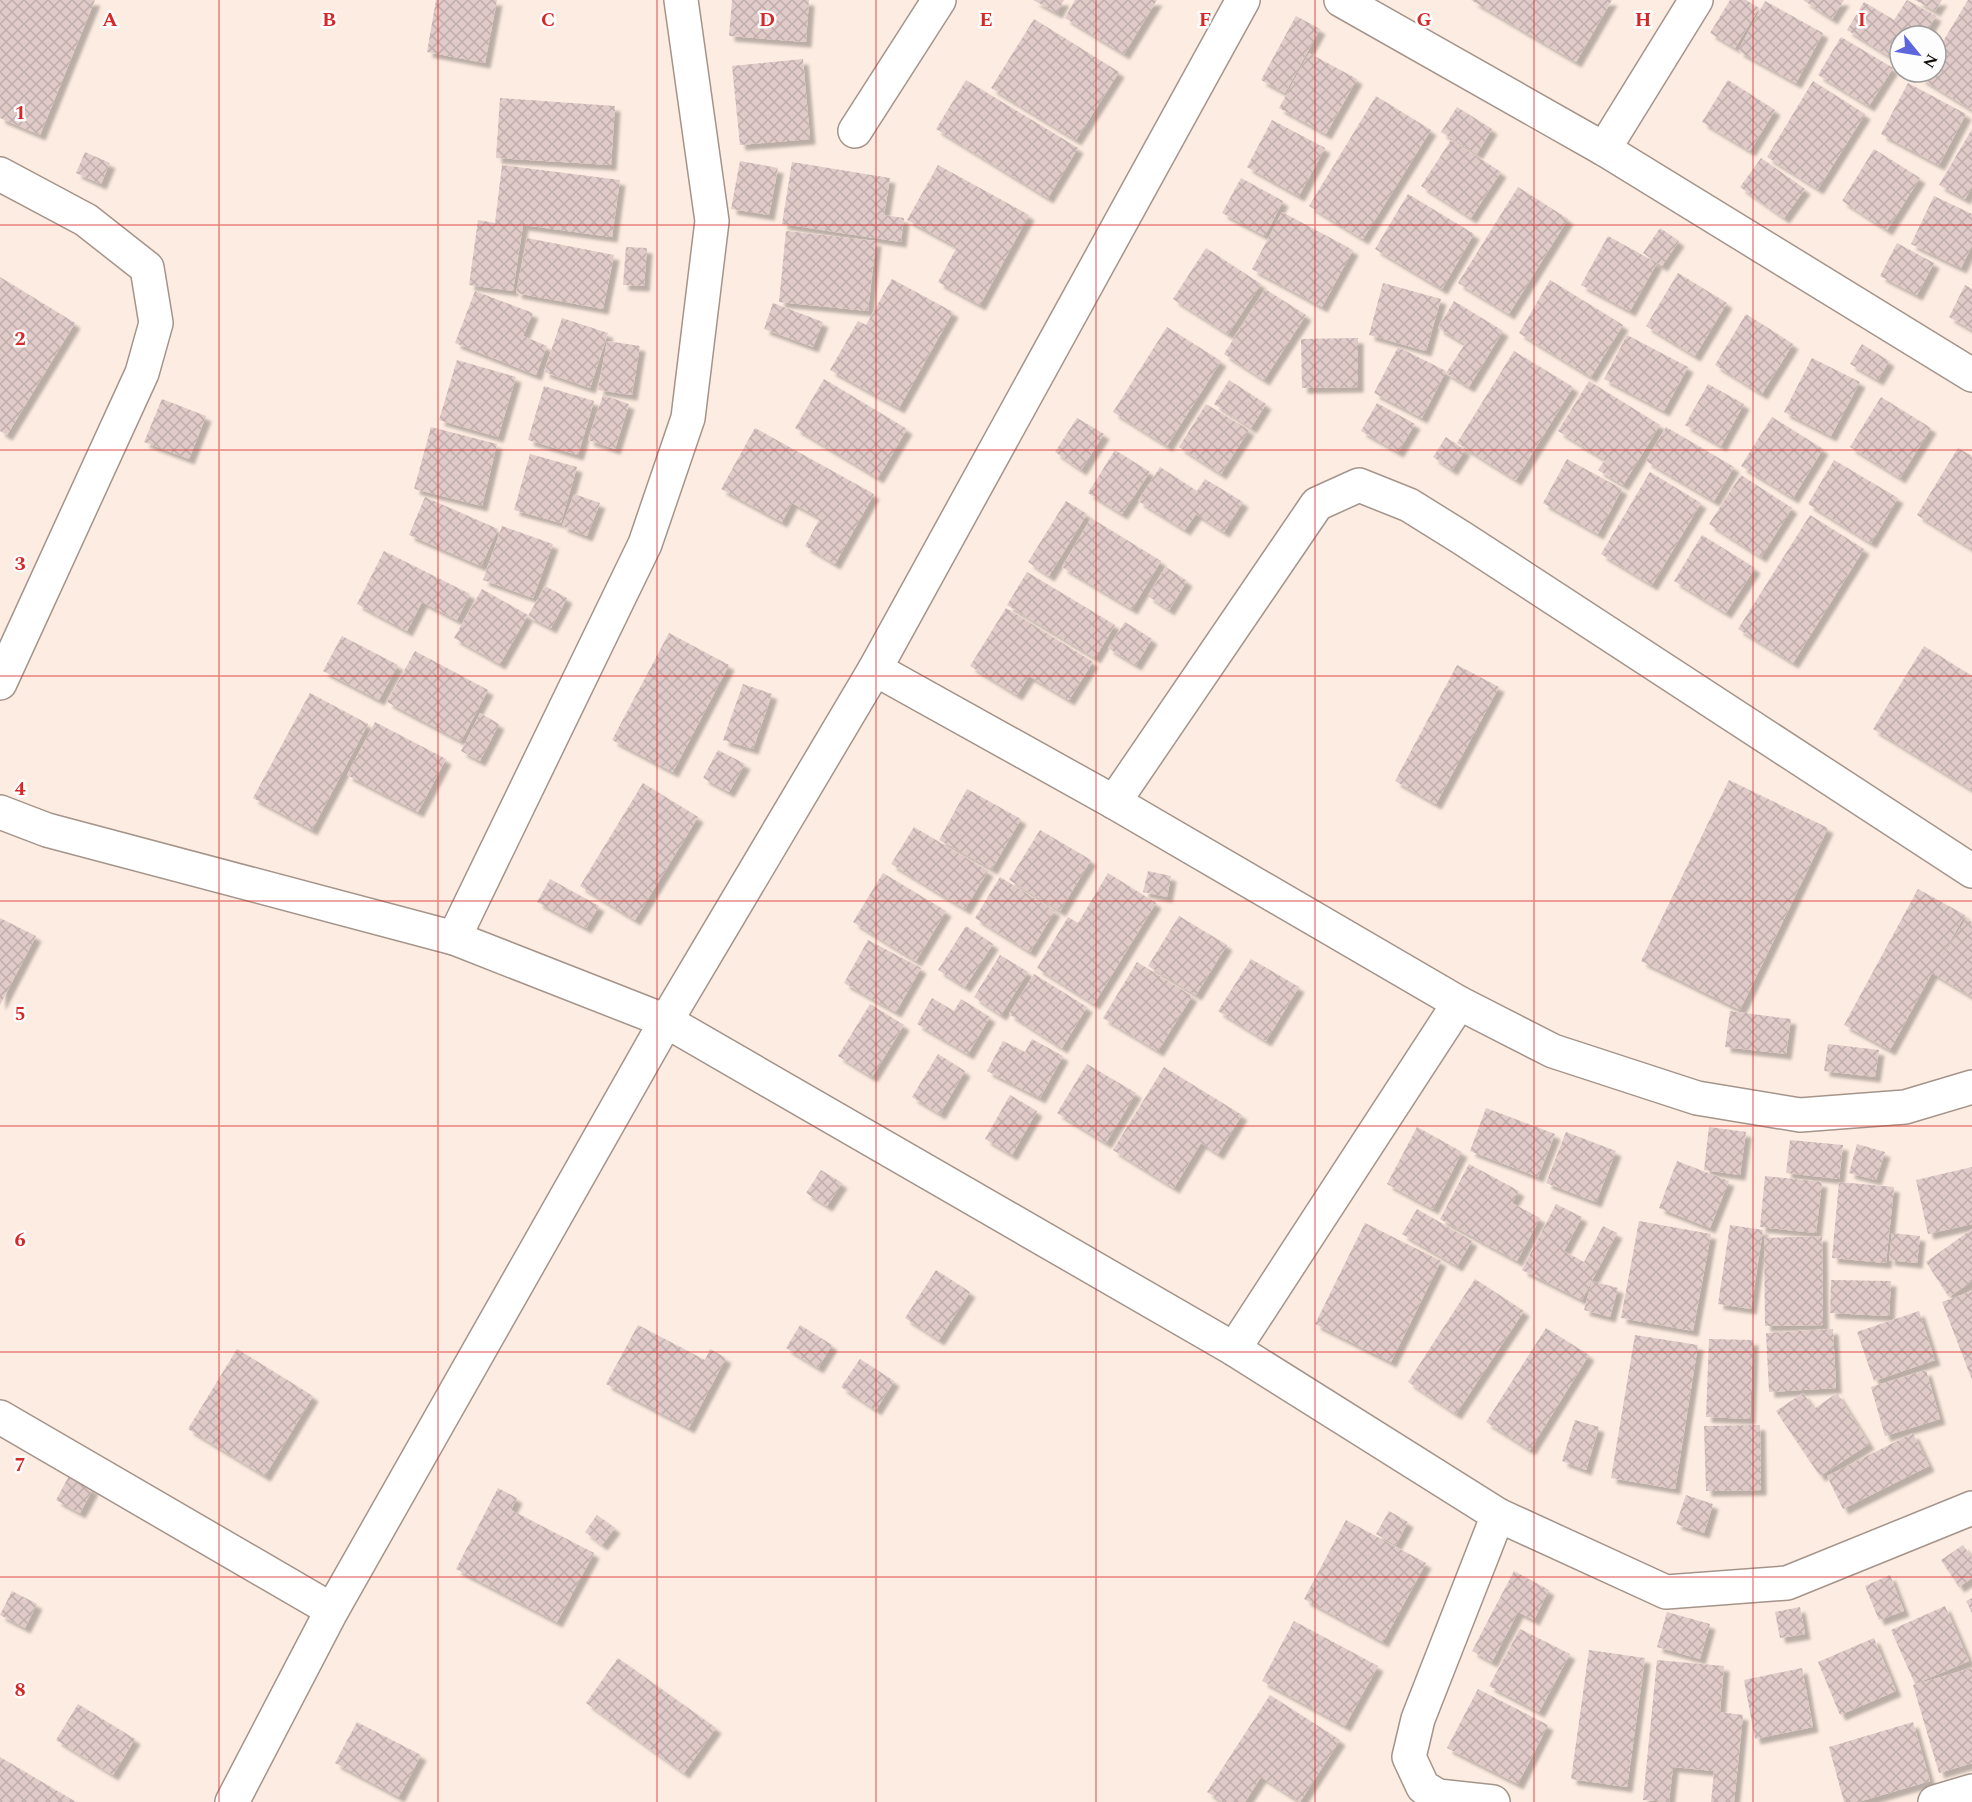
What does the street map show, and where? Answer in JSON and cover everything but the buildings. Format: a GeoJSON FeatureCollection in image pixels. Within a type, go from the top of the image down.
{"type":"FeatureCollection","features":[{"type":"Feature","properties":{"kind":"street"},"geometry":{"type":"LineString","coordinates":[[454,938],[645,544],[688,418],[712,221],[681,0]]}},
{"type":"Feature","properties":{"kind":"street"},"geometry":{"type":"LineString","coordinates":[[855,131],[939,0]]}},
{"type":"Feature","properties":{"kind":"street"},"geometry":{"type":"LineString","coordinates":[[232,1802],[332,1610],[666,1020],[875,669],[1243,0]]}},
{"type":"Feature","properties":{"kind":"street"},"geometry":{"type":"LineString","coordinates":[[1341,0],[1604,149],[1972,375]]}},
{"type":"Feature","properties":{"kind":"street"},"geometry":{"type":"LineString","coordinates":[[1604,149],[1696,0]]}},
{"type":"Feature","properties":{"kind":"street"},"geometry":{"type":"LineString","coordinates":[[0,174],[86,220],[147,268],[156,323],[142,373],[0,683]]}},
{"type":"Feature","properties":{"kind":"street"},"geometry":{"type":"LineString","coordinates":[[1114,802],[1317,504],[1359,485],[1409,505],[1462,538],[1972,871]]}},
{"type":"Feature","properties":{"kind":"street"},"geometry":{"type":"LineString","coordinates":[[875,669],[1114,802],[1459,1003],[1553,1051],[1697,1098],[1800,1115],[1905,1107],[1972,1087]]}},
{"type":"Feature","properties":{"kind":"street"},"geometry":{"type":"LineString","coordinates":[[0,812],[47,830],[454,938],[666,1020],[1234,1349],[1498,1515],[1666,1592],[1787,1583],[1972,1508]]}},
{"type":"Feature","properties":{"kind":"street"},"geometry":{"type":"LineString","coordinates":[[1234,1349],[1459,1003]]}},
{"type":"Feature","properties":{"kind":"street"},"geometry":{"type":"LineString","coordinates":[[0,1417],[332,1610]]}},
{"type":"Feature","properties":{"kind":"street"},"geometry":{"type":"LineString","coordinates":[[1493,1802],[1438,1796],[1422,1787],[1408,1757],[1418,1719],[1498,1515]]}},
{"type":"Feature","properties":{"kind":"street"},"geometry":{"type":"LineString","coordinates":[[1935,1802],[1972,1791]]}}]}
